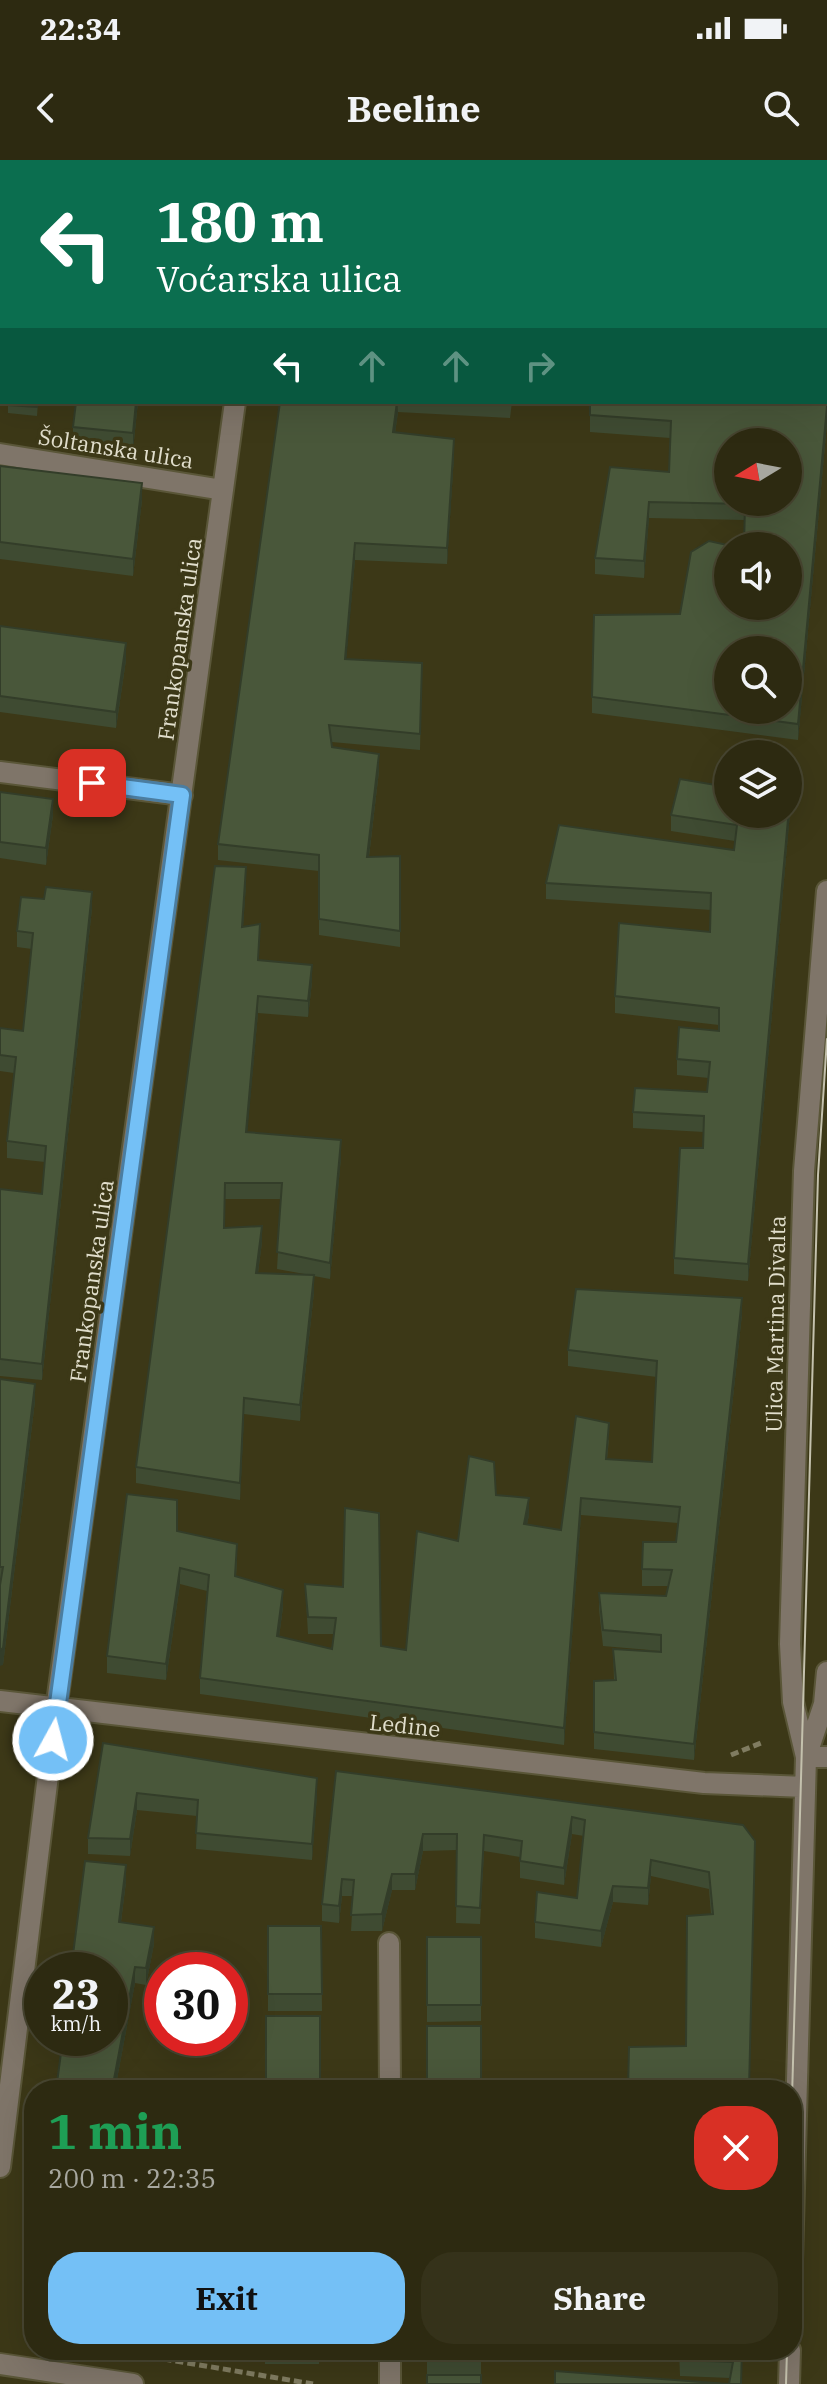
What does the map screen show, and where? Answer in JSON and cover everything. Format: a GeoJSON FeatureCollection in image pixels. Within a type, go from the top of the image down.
{"type":"FeatureCollection","features":[{"type":"Feature","properties":{"kind":"street","name":"Frankopanska ulica"},"geometry":{"type":"LineString","coordinates":[[0,2167],[56,1710],[235,404]]}},
{"type":"Feature","properties":{"kind":"street","name":"Šoltanska ulica"},"geometry":{"type":"LineString","coordinates":[[0,454],[223,490]]}},
{"type":"Feature","properties":{"kind":"street"},"geometry":{"type":"LineString","coordinates":[[0,772],[182,795]]}},
{"type":"Feature","properties":{"kind":"street","name":"Ulica Martina Divalta"},"geometry":{"type":"LineString","coordinates":[[817,1757],[793,1702],[790,1644],[804,1158],[827,891]]}},
{"type":"Feature","properties":{"kind":"street","name":"Ulica Martina Divalta"},"geometry":{"type":"LineString","coordinates":[[797,2080],[805,1787],[817,1757],[827,1672]]}},
{"type":"Feature","properties":{"kind":"street","name":"Ledine"},"geometry":{"type":"LineString","coordinates":[[0,1701],[56,1710],[704,1783],[805,1787]]}},
{"type":"Feature","properties":{"kind":"street"},"geometry":{"type":"LineString","coordinates":[[389,1943],[390,2080]]}},
{"type":"Feature","properties":{"kind":"street"},"geometry":{"type":"LineString","coordinates":[[390,2360],[390,2384]]}},
{"type":"Feature","properties":{"kind":"street"},"geometry":{"type":"LineString","coordinates":[[789,2384],[790,2360]]}},
{"type":"Feature","properties":{"kind":"street"},"geometry":{"type":"LineString","coordinates":[[0,2364],[133,2384]]}},
{"type":"Feature","properties":{"kind":"path"},"geometry":{"type":"LineString","coordinates":[[723,1758],[761,1743]]}},
{"type":"Feature","properties":{"kind":"path"},"geometry":{"type":"LineString","coordinates":[[168,2360],[313,2384]]}},
{"type":"Feature","properties":{"kind":"building"},"geometry":{"type":"Polygon","coordinates":[[[37,404],[37,407],[8,405],[37,404]]]}},
{"type":"Feature","properties":{"kind":"building"},"geometry":{"type":"Polygon","coordinates":[[[76,404],[136,404],[133,433],[73,427],[76,404]]]}},
{"type":"Feature","properties":{"kind":"building"},"geometry":{"type":"Polygon","coordinates":[[[280,404],[397,404],[393,432],[454,439],[447,548],[355,543],[345,659],[422,663],[420,734],[329,725],[332,747],[379,754],[367,857],[400,856],[400,931],[319,919],[319,855],[218,844],[280,404]]]}},
{"type":"Feature","properties":{"kind":"building"},"geometry":{"type":"Polygon","coordinates":[[[590,404],[827,404],[802,680],[802,636],[714,636],[714,713],[592,697],[594,615],[680,614],[691,552],[709,541],[714,542],[714,620],[802,620],[802,532],[744,532],[745,516],[802,516],[802,428],[714,428],[714,503],[649,502],[644,561],[595,558],[610,467],[669,472],[671,421],[590,415],[590,404]]]}},
{"type":"Feature","properties":{"kind":"building"},"geometry":{"type":"Polygon","coordinates":[[[0,466],[142,483],[133,559],[0,542],[0,466]]]}},
{"type":"Feature","properties":{"kind":"building"},"geometry":{"type":"Polygon","coordinates":[[[0,626],[126,643],[116,712],[0,696],[0,626]]]}},
{"type":"Feature","properties":{"kind":"building"},"geometry":{"type":"Polygon","coordinates":[[[680,779],[714,785],[714,822],[671,815],[680,779]]]}},
{"type":"Feature","properties":{"kind":"building"},"geometry":{"type":"Polygon","coordinates":[[[0,792],[53,799],[46,848],[0,842],[0,792]]]}},
{"type":"Feature","properties":{"kind":"building"},"geometry":{"type":"Polygon","coordinates":[[[559,825],[734,850],[737,828],[787,828],[748,1264],[674,1258],[680,1148],[703,1148],[704,1116],[633,1112],[635,1088],[707,1092],[710,1062],[677,1059],[679,1027],[719,1031],[719,1008],[615,996],[619,923],[710,932],[711,893],[546,883],[559,825]]]}},
{"type":"Feature","properties":{"kind":"building"},"geometry":{"type":"Polygon","coordinates":[[[215,866],[246,867],[242,927],[260,924],[258,960],[312,965],[308,1001],[258,996],[246,1132],[341,1140],[330,1263],[277,1252],[282,1183],[225,1183],[224,1228],[262,1226],[256,1273],[314,1275],[300,1405],[244,1398],[240,1483],[136,1467],[215,866]]]}},
{"type":"Feature","properties":{"kind":"building"},"geometry":{"type":"Polygon","coordinates":[[[46,887],[92,892],[42,1364],[0,1359],[0,1189],[42,1194],[46,1146],[7,1141],[16,1057],[0,1055],[0,1028],[23,1031],[33,933],[17,931],[21,897],[44,899],[46,887]]]}},
{"type":"Feature","properties":{"kind":"building"},"geometry":{"type":"Polygon","coordinates":[[[576,1289],[742,1298],[694,1744],[594,1732],[594,1681],[616,1680],[613,1649],[661,1652],[661,1635],[603,1630],[599,1593],[666,1596],[672,1570],[642,1569],[643,1542],[676,1542],[680,1507],[581,1498],[564,1728],[200,1678],[209,1575],[180,1568],[166,1664],[107,1656],[127,1494],[177,1500],[177,1531],[237,1544],[235,1576],[283,1590],[277,1636],[332,1649],[336,1618],[308,1617],[305,1584],[343,1587],[345,1508],[379,1513],[381,1646],[406,1650],[417,1531],[458,1541],[469,1456],[494,1462],[496,1495],[529,1498],[524,1524],[561,1530],[576,1416],[609,1423],[606,1459],[652,1462],[657,1361],[568,1350],[576,1289]]]}},
{"type":"Feature","properties":{"kind":"building"},"geometry":{"type":"Polygon","coordinates":[[[0,1379],[35,1384],[3,1648],[0,1650],[3,1567],[0,1567],[0,1379]]]}},
{"type":"Feature","properties":{"kind":"building"},"geometry":{"type":"Polygon","coordinates":[[[103,1743],[317,1778],[312,1844],[196,1833],[198,1800],[137,1793],[130,1839],[88,1838],[103,1743]]]}},
{"type":"Feature","properties":{"kind":"building"},"geometry":{"type":"Polygon","coordinates":[[[336,1771],[743,1825],[755,1841],[749,2080],[628,2080],[629,2047],[686,2046],[687,1916],[713,1914],[709,1872],[651,1860],[648,1888],[613,1886],[601,1931],[535,1922],[537,1892],[577,1898],[585,1820],[572,1817],[564,1868],[520,1861],[522,1841],[484,1835],[480,1908],[456,1906],[457,1834],[423,1834],[415,1874],[392,1874],[382,1914],[351,1915],[354,1880],[342,1879],[339,1906],[322,1904],[336,1771]]]}},
{"type":"Feature","properties":{"kind":"building"},"geometry":{"type":"Polygon","coordinates":[[[85,1861],[126,1865],[119,1922],[154,1927],[149,1952],[144,1952],[144,1968],[135,1967],[128,2004],[128,1952],[73,1952],[85,1861]]]}},
{"type":"Feature","properties":{"kind":"building"},"geometry":{"type":"Polygon","coordinates":[[[268,1926],[321,1926],[322,1994],[268,1994],[268,1926]]]}},
{"type":"Feature","properties":{"kind":"building"},"geometry":{"type":"Polygon","coordinates":[[[427,1937],[481,1937],[481,2005],[427,2005],[427,1937]]]}},
{"type":"Feature","properties":{"kind":"building"},"geometry":{"type":"Polygon","coordinates":[[[266,2016],[320,2016],[320,2080],[266,2080],[266,2016]]]}},
{"type":"Feature","properties":{"kind":"building"},"geometry":{"type":"Polygon","coordinates":[[[427,2026],[481,2026],[481,2080],[427,2080],[427,2026]]]}},
{"type":"Feature","properties":{"kind":"building"},"geometry":{"type":"Polygon","coordinates":[[[61,2056],[118,2056],[114,2080],[57,2080],[61,2056]]]}},
{"type":"Feature","properties":{"kind":"building"},"geometry":{"type":"Polygon","coordinates":[[[680,2360],[742,2360],[741,2384],[729,2384],[733,2362],[680,2360]]]}},
{"type":"Feature","properties":{"kind":"building"},"geometry":{"type":"Polygon","coordinates":[[[555,2371],[728,2384],[555,2384],[555,2371]]]}},
{"type":"Feature","properties":{"kind":"building"},"geometry":{"type":"Polygon","coordinates":[[[427,2375],[481,2375],[481,2384],[427,2384],[427,2375]]]}},
{"type":"Feature","properties":{"kind":"tram line"},"geometry":{"type":"LineString","coordinates":[[793,2080],[818,1175],[827,1039]]}},
{"type":"Feature","properties":{"kind":"tram line"},"geometry":{"type":"LineString","coordinates":[[786,2384],[787,2360]]}},
{"type":"Feature","properties":{"kind":"route"},"geometry":{"type":"LineString","coordinates":[[53,1740],[182,795],[92,783]]}}]}
